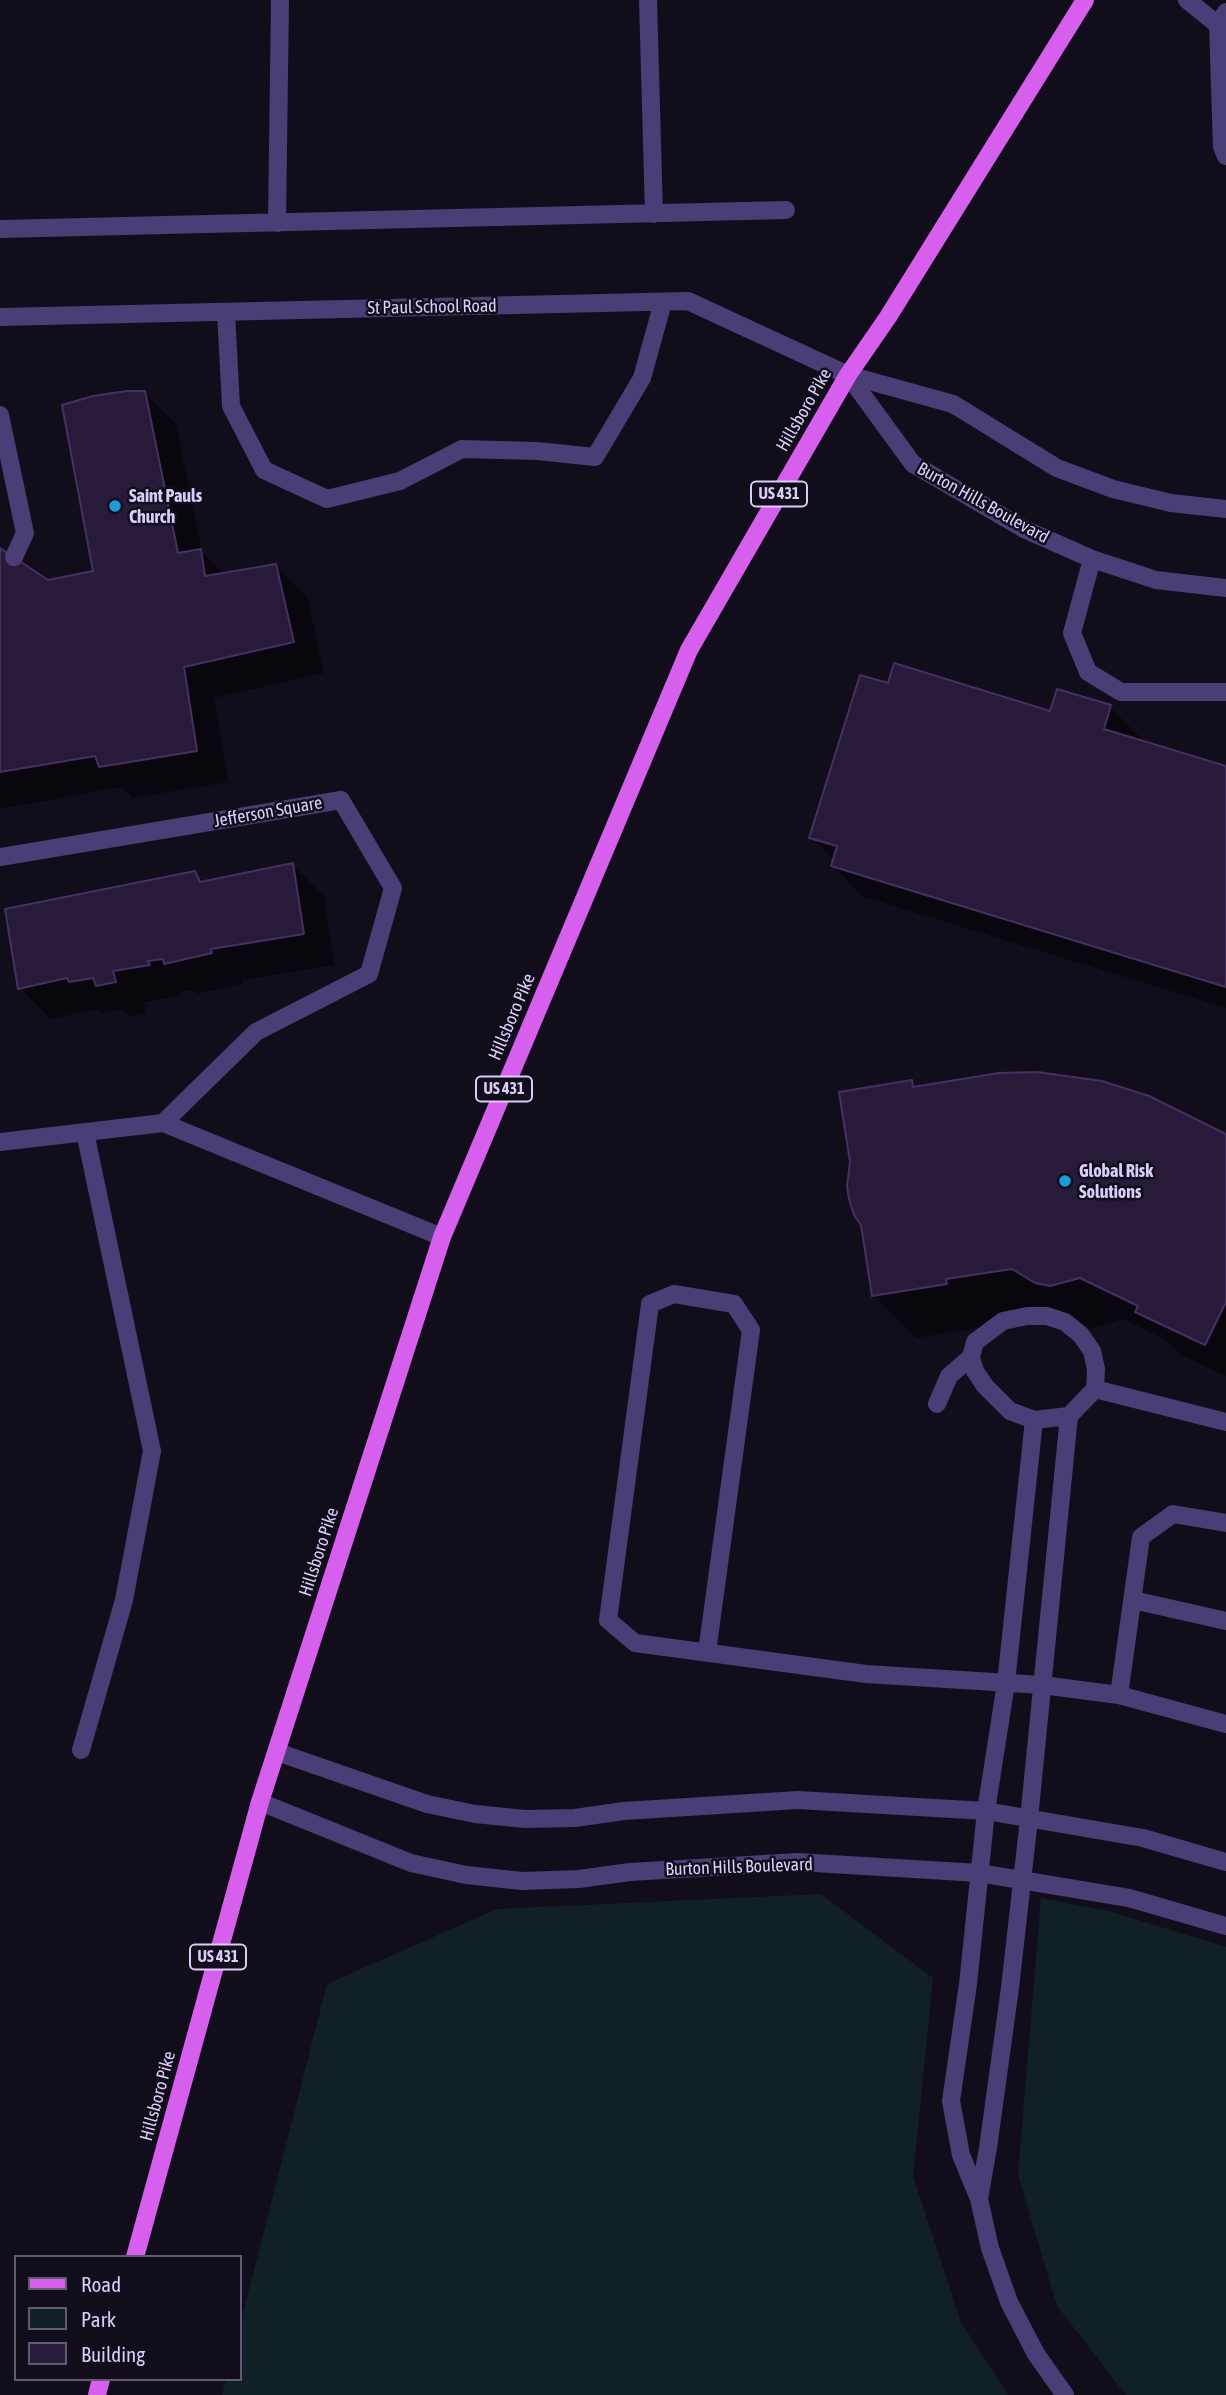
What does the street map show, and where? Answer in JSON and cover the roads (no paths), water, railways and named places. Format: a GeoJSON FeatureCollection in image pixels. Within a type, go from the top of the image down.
{"type":"FeatureCollection","features":[{"type":"Feature","properties":{"kind":"main road","name":"Hillsboro Pike"},"geometry":{"type":"LineString","coordinates":[[136,2255],[260,1802],[442,1237],[689,650],[848,375],[888,317],[1086,0]]}},
{"type":"Feature","properties":{"kind":"street"},"geometry":{"type":"LineString","coordinates":[[277,223],[280,0]]}},
{"type":"Feature","properties":{"kind":"street"},"geometry":{"type":"LineString","coordinates":[[648,0],[654,214]]}},
{"type":"Feature","properties":{"kind":"street"},"geometry":{"type":"LineString","coordinates":[[1186,0],[1222,18],[1222,147],[1226,156]]}},
{"type":"Feature","properties":{"kind":"street"},"geometry":{"type":"LineString","coordinates":[[0,229],[786,210]]}},
{"type":"Feature","properties":{"kind":"street","name":"St Paul School Road"},"geometry":{"type":"LineString","coordinates":[[0,317],[688,301],[848,375]]}},
{"type":"Feature","properties":{"kind":"street"},"geometry":{"type":"LineString","coordinates":[[226,312],[231,406],[264,470],[327,499],[400,481],[462,449],[594,457],[642,378],[663,302]]}},
{"type":"Feature","properties":{"kind":"street"},"geometry":{"type":"LineString","coordinates":[[848,375],[953,404],[1057,468],[1113,489],[1171,503],[1226,509]]}},
{"type":"Feature","properties":{"kind":"street","name":"Burton Hills Boulevard"},"geometry":{"type":"LineString","coordinates":[[848,375],[913,464],[1024,529],[1091,559],[1156,580],[1226,588]]}},
{"type":"Feature","properties":{"kind":"street"},"geometry":{"type":"LineString","coordinates":[[0,415],[25,533],[14,557]]}},
{"type":"Feature","properties":{"kind":"street"},"geometry":{"type":"LineString","coordinates":[[1091,559],[1072,633],[1088,672],[1121,692],[1226,692]]}},
{"type":"Feature","properties":{"kind":"street","name":"Jefferson Square"},"geometry":{"type":"LineString","coordinates":[[0,857],[341,800],[393,888],[369,974],[256,1032],[163,1122]]}},
{"type":"Feature","properties":{"kind":"street"},"geometry":{"type":"LineString","coordinates":[[0,1142],[163,1122],[442,1237]]}},
{"type":"Feature","properties":{"kind":"street"},"geometry":{"type":"LineString","coordinates":[[81,1749],[124,1600],[152,1451],[85,1132]]}},
{"type":"Feature","properties":{"kind":"street"},"geometry":{"type":"LineString","coordinates":[[706,1652],[751,1330],[734,1304],[674,1294],[650,1304],[608,1620],[635,1643],[866,1674],[1042,1685],[1119,1695],[1226,1724]]}},
{"type":"Feature","properties":{"kind":"street"},"geometry":{"type":"LineString","coordinates":[[1027,1316],[1047,1316],[1065,1322],[1081,1335],[1092,1351],[1096,1389],[1069,1416],[1034,1420],[1010,1411],[997,1399],[975,1371],[971,1357],[975,1342],[1003,1321],[1027,1316]]}},
{"type":"Feature","properties":{"kind":"street"},"geometry":{"type":"LineString","coordinates":[[937,1404],[949,1376],[971,1357]]}},
{"type":"Feature","properties":{"kind":"street"},"geometry":{"type":"LineString","coordinates":[[1096,1389],[1226,1422]]}},
{"type":"Feature","properties":{"kind":"street"},"geometry":{"type":"LineString","coordinates":[[979,2199],[1010,1988],[1069,1416]]}},
{"type":"Feature","properties":{"kind":"street"},"geometry":{"type":"LineString","coordinates":[[1034,1420],[1006,1683],[986,1811],[968,1984],[951,2101],[961,2155],[979,2199],[990,2248],[1009,2302],[1036,2354],[1065,2395]]}},
{"type":"Feature","properties":{"kind":"street"},"geometry":{"type":"LineString","coordinates":[[1119,1695],[1141,1537],[1173,1514],[1226,1523]]}},
{"type":"Feature","properties":{"kind":"street"},"geometry":{"type":"LineString","coordinates":[[1133,1600],[1226,1621]]}},
{"type":"Feature","properties":{"kind":"street"},"geometry":{"type":"LineString","coordinates":[[276,1752],[427,1804],[475,1814],[525,1819],[575,1818],[624,1811],[798,1800],[986,1811],[1143,1838],[1226,1862]]}},
{"type":"Feature","properties":{"kind":"street","name":"Burton Hills Boulevard"},"geometry":{"type":"LineString","coordinates":[[260,1802],[411,1863],[477,1876],[523,1881],[579,1879],[630,1872],[798,1862],[979,1873],[1129,1898],[1226,1926]]}},
{"type":"Feature","properties":{"kind":"place","name":"Saint Pauls Church"},"geometry":{"type":"Point","coordinates":[115,506]}},
{"type":"Feature","properties":{"kind":"place","name":"Global Risk Solutions"},"geometry":{"type":"Point","coordinates":[1065,1181]}}]}
